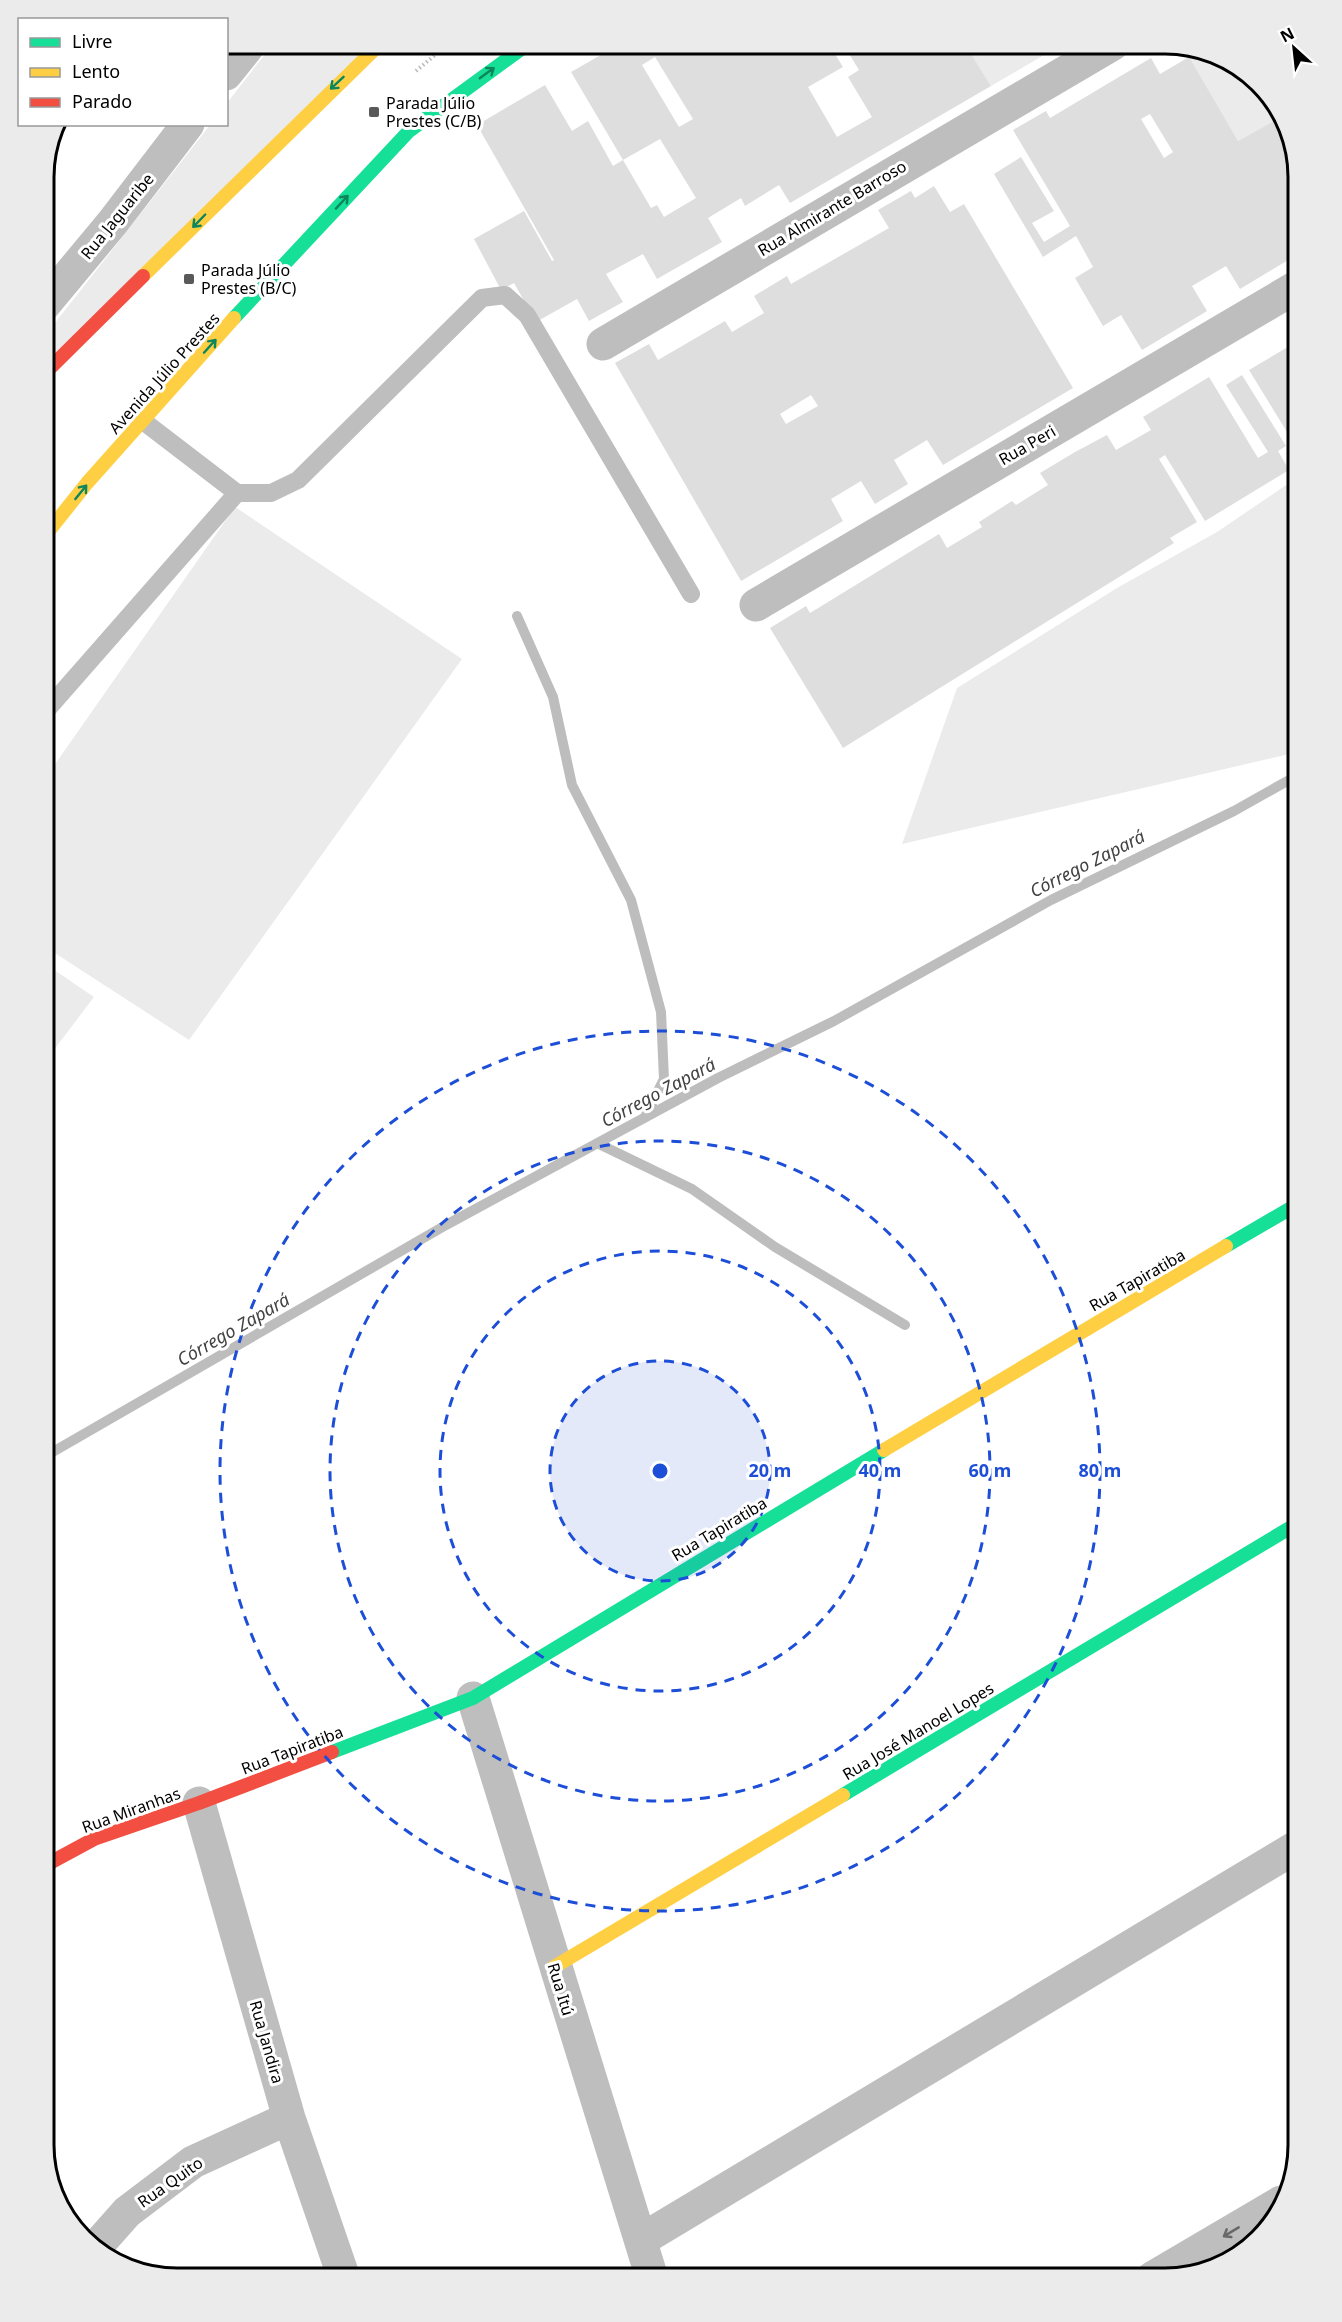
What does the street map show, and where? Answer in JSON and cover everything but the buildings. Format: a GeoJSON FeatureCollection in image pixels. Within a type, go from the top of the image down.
{"type":"FeatureCollection","features":[{"type":"Feature","properties":{"kind":"street"},"geometry":{"type":"LineString","coordinates":[[228,72],[242,54]]}},
{"type":"Feature","properties":{"kind":"street"},"geometry":{"type":"LineString","coordinates":[[54,364],[178,243],[303,114],[369,54]]}},
{"type":"Feature","properties":{"kind":"street","name":"Avenida Júlio Prestes"},"geometry":{"type":"LineString","coordinates":[[54,525],[264,285],[409,131],[514,54]]}},
{"type":"Feature","properties":{"kind":"street"},"geometry":{"type":"LineString","coordinates":[[1062,73],[1072,54]]}},
{"type":"Feature","properties":{"kind":"street","name":"Rua Almirante Barroso"},"geometry":{"type":"LineString","coordinates":[[603,344],[1095,54]]}},
{"type":"Feature","properties":{"kind":"street","name":"Rua Jaguaribe"},"geometry":{"type":"LineString","coordinates":[[54,294],[113,222],[186,126]]}},
{"type":"Feature","properties":{"kind":"street","name":"Rua Peri"},"geometry":{"type":"LineString","coordinates":[[756,605],[1288,292]]}},
{"type":"Feature","properties":{"kind":"street","name":"Rua Tapiratiba"},"geometry":{"type":"LineString","coordinates":[[199,1803],[473,1698],[1108,1315],[1288,1210]]}},
{"type":"Feature","properties":{"kind":"street","name":"Rua José Manoel Lopes"},"geometry":{"type":"LineString","coordinates":[[554,1967],[1288,1530]]}},
{"type":"Feature","properties":{"kind":"street","name":"Rua Itú"},"geometry":{"type":"LineString","coordinates":[[473,1698],[554,1967],[649,2268]]}},
{"type":"Feature","properties":{"kind":"street","name":"Rua Miranhas"},"geometry":{"type":"LineString","coordinates":[[54,1861],[94,1839],[199,1803]]}},
{"type":"Feature","properties":{"kind":"street","name":"Rua Jandira"},"geometry":{"type":"LineString","coordinates":[[199,1803],[289,2118],[341,2268]]}},
{"type":"Feature","properties":{"kind":"street"},"geometry":{"type":"LineString","coordinates":[[641,2240],[1288,1853]]}},
{"type":"Feature","properties":{"kind":"street","name":"Rua Quito"},"geometry":{"type":"LineString","coordinates":[[101,2241],[127,2212],[193,2162],[289,2118]]}},
{"type":"Feature","properties":{"kind":"street"},"geometry":{"type":"LineString","coordinates":[[1169,2268],[1269,2209]]}},
{"type":"Feature","properties":{"kind":"lane"},"geometry":{"type":"LineString","coordinates":[[143,421],[237,493],[271,493],[298,480],[482,297],[505,295],[527,315],[691,594]]}},
{"type":"Feature","properties":{"kind":"lane"},"geometry":{"type":"LineString","coordinates":[[54,702],[237,493]]}},
{"type":"Feature","properties":{"kind":"path"},"geometry":{"type":"LineString","coordinates":[[416,71],[436,54]]}},
{"type":"Feature","properties":{"kind":"shaded area"},"geometry":{"type":"Polygon","coordinates":[[[265,54],[364,54],[54,358],[54,324],[209,126],[228,126],[228,102],[265,54]]]}},
{"type":"Feature","properties":{"kind":"shaded area"},"geometry":{"type":"Polygon","coordinates":[[[971,54],[1045,54],[1044,55],[991,86],[971,54]]]}},
{"type":"Feature","properties":{"kind":"shaded area"},"geometry":{"type":"Polygon","coordinates":[[[1186,56],[1219,67],[1233,75],[1257,96],[1267,109],[1274,121],[1238,141],[1186,56]]]}},
{"type":"Feature","properties":{"kind":"shaded area"},"geometry":{"type":"Polygon","coordinates":[[[1288,484],[1288,754],[902,844],[957,688],[1117,588],[1217,532],[1288,484]]]}},
{"type":"Feature","properties":{"kind":"shaded area"},"geometry":{"type":"Polygon","coordinates":[[[235,507],[462,659],[189,1040],[54,952],[54,766],[235,507]]]}},
{"type":"Feature","properties":{"kind":"shaded area"},"geometry":{"type":"Polygon","coordinates":[[[54,970],[94,997],[54,1050],[54,970]]]}},
{"type":"Feature","properties":{"kind":"waterway"},"geometry":{"type":"LineString","coordinates":[[517,616],[553,697],[572,785],[631,900],[661,1012],[664,1079],[645,1117]]}},
{"type":"Feature","properties":{"kind":"waterway","name":"Córrego Zapará"},"geometry":{"type":"LineString","coordinates":[[54,1451],[446,1225],[718,1078],[834,1021],[1051,900],[1234,811],[1288,781]]}},
{"type":"Feature","properties":{"kind":"waterway"},"geometry":{"type":"LineString","coordinates":[[599,1144],[692,1189],[775,1247],[905,1325]]}},
{"type":"Feature","properties":{"kind":"traffic: fast"},"geometry":{"type":"LineString","coordinates":[[234,318],[409,131],[514,54]]}},
{"type":"Feature","properties":{"kind":"traffic: fast"},"geometry":{"type":"LineString","coordinates":[[1226,1246],[1288,1210]]}},
{"type":"Feature","properties":{"kind":"traffic: fast"},"geometry":{"type":"LineString","coordinates":[[332,1752],[473,1698],[884,1450]]}},
{"type":"Feature","properties":{"kind":"traffic: fast"},"geometry":{"type":"LineString","coordinates":[[843,1795],[1288,1529]]}},
{"type":"Feature","properties":{"kind":"traffic: slow"},"geometry":{"type":"LineString","coordinates":[[143,276],[370,54]]}},
{"type":"Feature","properties":{"kind":"traffic: slow"},"geometry":{"type":"LineString","coordinates":[[54,524],[87,483],[234,318]]}},
{"type":"Feature","properties":{"kind":"traffic: slow"},"geometry":{"type":"LineString","coordinates":[[884,1450],[1226,1246]]}},
{"type":"Feature","properties":{"kind":"traffic: slow"},"geometry":{"type":"LineString","coordinates":[[554,1967],[843,1795]]}},
{"type":"Feature","properties":{"kind":"traffic: jam"},"geometry":{"type":"LineString","coordinates":[[54,364],[143,276]]}},
{"type":"Feature","properties":{"kind":"traffic: jam"},"geometry":{"type":"LineString","coordinates":[[54,1861],[94,1839],[199,1803],[332,1752]]}},
{"type":"Feature","properties":{"kind":"place","name":"Parada Júlio Prestes (C/B)"},"geometry":{"type":"Point","coordinates":[374,112]}},
{"type":"Feature","properties":{"kind":"place","name":"Parada Júlio Prestes (B/C)"},"geometry":{"type":"Point","coordinates":[189,279]}}]}
